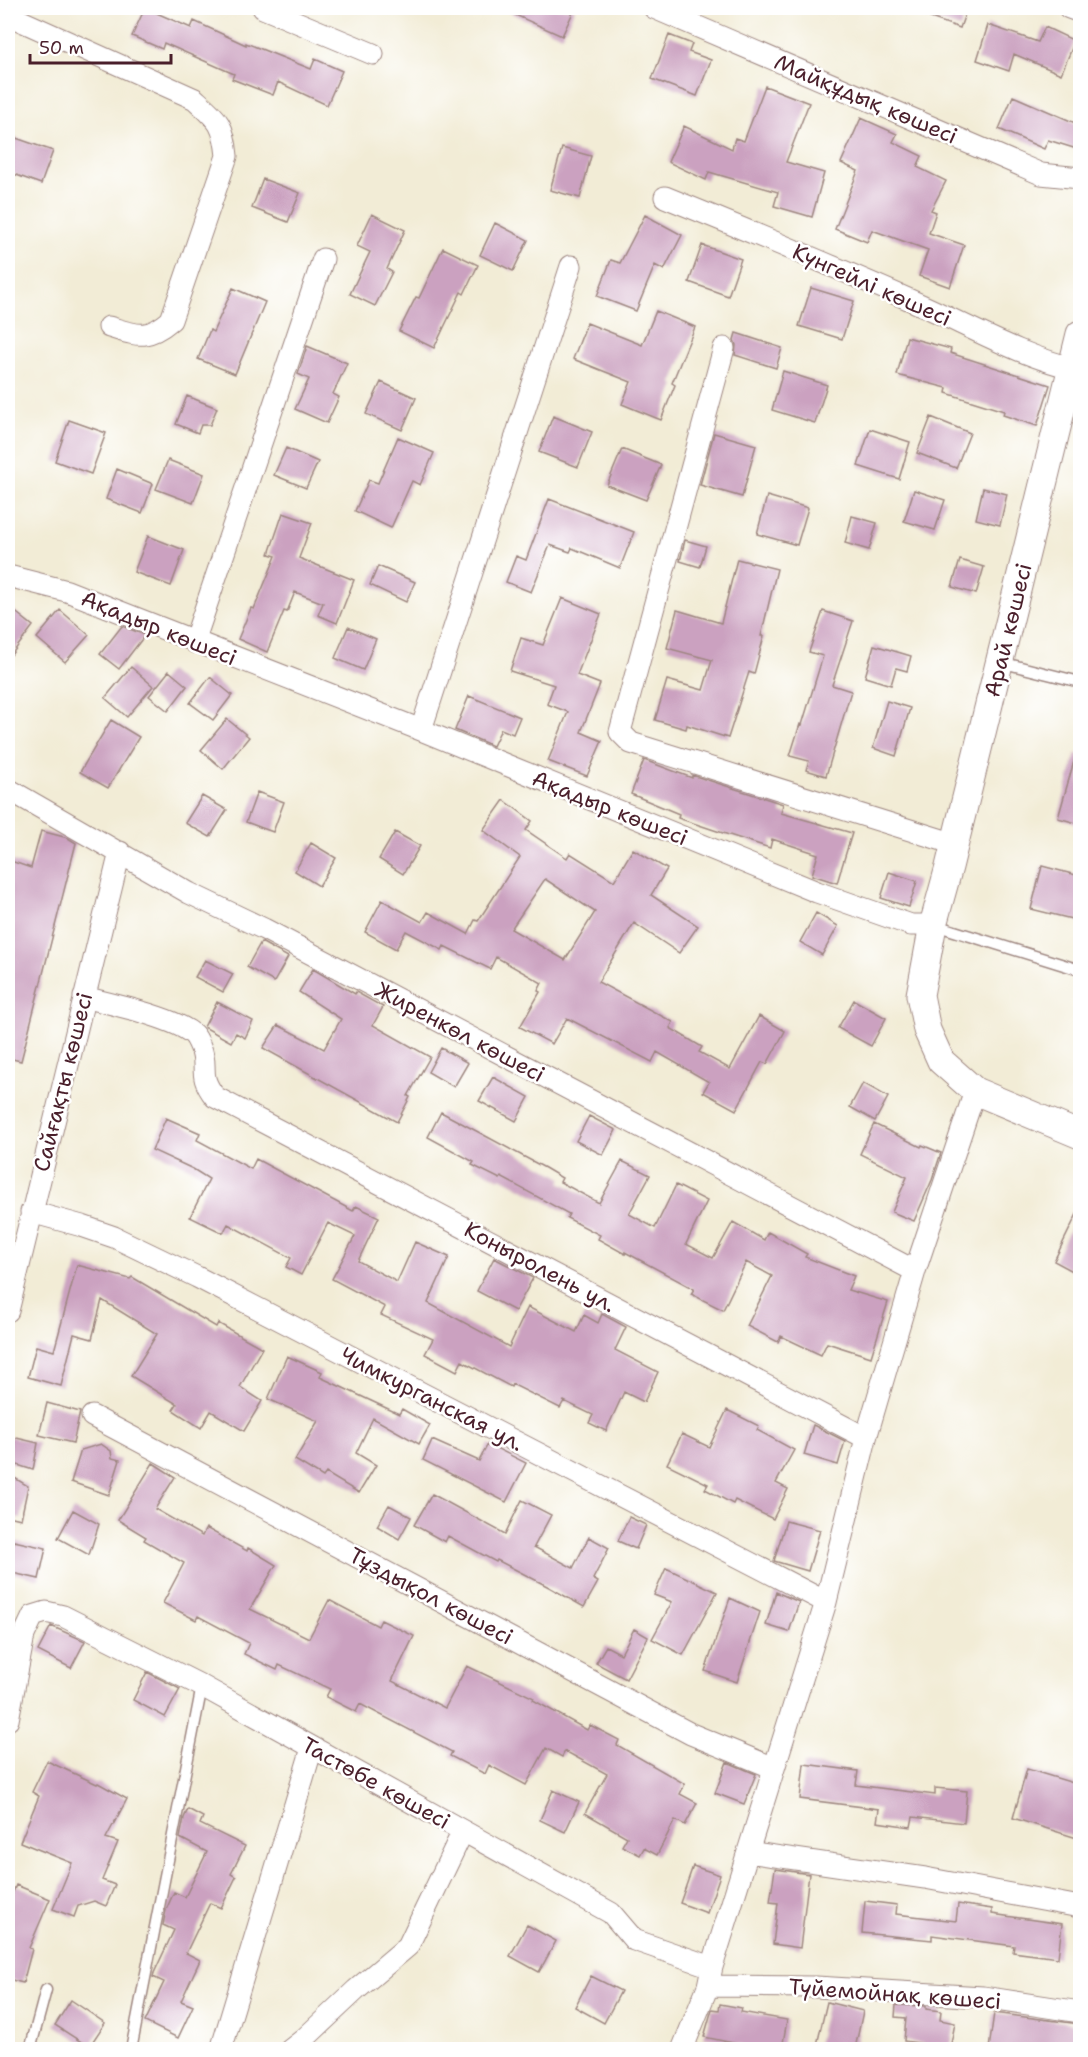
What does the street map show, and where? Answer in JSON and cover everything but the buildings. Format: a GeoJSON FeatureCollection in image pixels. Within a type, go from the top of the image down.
{"type":"FeatureCollection","features":[{"type":"Feature","properties":{"kind":"street"},"geometry":{"type":"LineString","coordinates":[[263,8],[373,54]]}},
{"type":"Feature","properties":{"kind":"street","name":"Майқұдық көшесі"},"geometry":{"type":"LineString","coordinates":[[654,8],[1041,174],[1080,178]]}},
{"type":"Feature","properties":{"kind":"street"},"geometry":{"type":"LineString","coordinates":[[1069,8],[1080,12]]}},
{"type":"Feature","properties":{"kind":"street"},"geometry":{"type":"LineString","coordinates":[[8,15],[195,99],[214,116],[225,133],[227,156],[171,320],[159,330],[139,336],[109,327]]}},
{"type":"Feature","properties":{"kind":"street","name":"Күнгейлі көшесі"},"geometry":{"type":"LineString","coordinates":[[665,197],[899,295],[1017,350],[1076,370]]}},
{"type":"Feature","properties":{"kind":"street"},"geometry":{"type":"LineString","coordinates":[[194,642],[323,260]]}},
{"type":"Feature","properties":{"kind":"street"},"geometry":{"type":"LineString","coordinates":[[421,730],[571,266]]}},
{"type":"Feature","properties":{"kind":"street","name":"Арай көшесі"},"geometry":{"type":"LineString","coordinates":[[933,924],[1076,370],[1080,334]]}},
{"type":"Feature","properties":{"kind":"street"},"geometry":{"type":"LineString","coordinates":[[724,348],[620,732],[631,743],[955,844]]}},
{"type":"Feature","properties":{"kind":"street","name":"Ақадыр көшесі"},"geometry":{"type":"LineString","coordinates":[[8,576],[67,591],[421,730],[817,892],[911,925],[933,924]]}},
{"type":"Feature","properties":{"kind":"street","name":"Жиренкөл көшесі"},"geometry":{"type":"LineString","coordinates":[[8,789],[189,893],[274,935],[915,1271]]}},
{"type":"Feature","properties":{"kind":"street","name":"Сайғақты көшесі"},"geometry":{"type":"LineString","coordinates":[[8,1311],[120,852]]}},
{"type":"Feature","properties":{"kind":"street"},"geometry":{"type":"LineString","coordinates":[[933,924],[920,995],[927,1030],[941,1061],[975,1091],[1080,1135]]}},
{"type":"Feature","properties":{"kind":"street","name":"Коныролень ул."},"geometry":{"type":"LineString","coordinates":[[84,997],[145,1013],[174,1023],[192,1033],[205,1055],[204,1079],[215,1097],[866,1438]]}},
{"type":"Feature","properties":{"kind":"street"},"geometry":{"type":"LineString","coordinates":[[682,2049],[710,1976],[825,1602],[866,1438],[915,1271],[975,1091]]}},
{"type":"Feature","properties":{"kind":"street","name":"Чимкурганская ул."},"geometry":{"type":"LineString","coordinates":[[31,1212],[114,1237],[155,1257],[825,1602]]}},
{"type":"Feature","properties":{"kind":"street","name":"Тұздықол көшесі"},"geometry":{"type":"LineString","coordinates":[[92,1416],[691,1734],[774,1768]]}},
{"type":"Feature","properties":{"kind":"street","name":"Тастөбе көшесі"},"geometry":{"type":"LineString","coordinates":[[8,1720],[24,1635],[33,1617],[46,1612],[63,1617],[202,1686],[610,1913],[633,1940],[710,1976]]}},
{"type":"Feature","properties":{"kind":"street"},"geometry":{"type":"LineString","coordinates":[[221,2049],[312,1748]]}},
{"type":"Feature","properties":{"kind":"street"},"geometry":{"type":"LineString","coordinates":[[290,2049],[408,1946],[463,1831]]}},
{"type":"Feature","properties":{"kind":"street"},"geometry":{"type":"LineString","coordinates":[[748,1852],[925,1878],[1080,1907]]}},
{"type":"Feature","properties":{"kind":"street","name":"Түйемойнақ көшесі"},"geometry":{"type":"LineString","coordinates":[[710,1976],[816,1987],[983,1997],[1080,2012]]}},
{"type":"Feature","properties":{"kind":"lane"},"geometry":{"type":"LineString","coordinates":[[1000,662],[1080,682]]}},
{"type":"Feature","properties":{"kind":"lane"},"geometry":{"type":"LineString","coordinates":[[933,924],[1080,970]]}},
{"type":"Feature","properties":{"kind":"lane"},"geometry":{"type":"LineString","coordinates":[[131,2049],[202,1686]]}},
{"type":"Feature","properties":{"kind":"lane"},"geometry":{"type":"LineString","coordinates":[[30,2049],[46,1990]]}}]}
